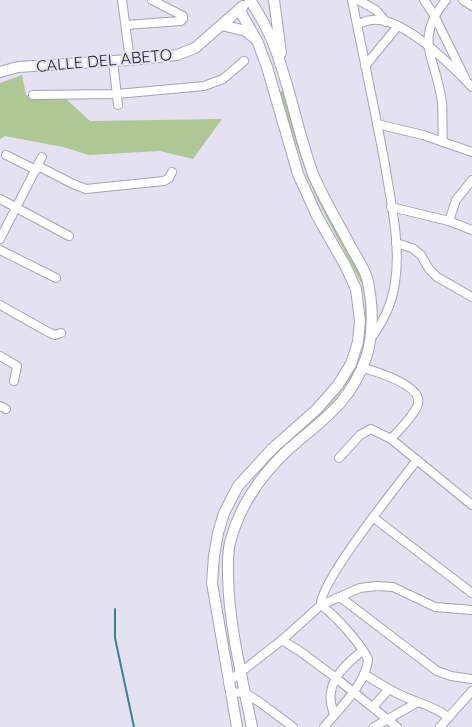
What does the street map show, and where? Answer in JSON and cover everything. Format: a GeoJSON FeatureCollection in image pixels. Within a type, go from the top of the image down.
{"type":"FeatureCollection","features":[{"type":"Feature","properties":{"kind":"main road","name":"CALLE DEL ABETO"},"geometry":{"type":"LineString","coordinates":[[0,72],[18,67],[177,55],[195,48],[250,0]]}},
{"type":"Feature","properties":{"kind":"main road"},"geometry":{"type":"LineString","coordinates":[[250,0],[267,29],[282,67],[314,175],[329,208],[366,276],[371,300],[371,338],[355,385],[341,404],[324,421],[270,467],[252,490],[230,540],[228,563],[229,597],[252,727]]}},
{"type":"Feature","properties":{"kind":"main road"},"geometry":{"type":"LineString","coordinates":[[274,0],[282,67]]}},
{"type":"Feature","properties":{"kind":"main road"},"geometry":{"type":"LineString","coordinates":[[237,727],[212,583],[214,556],[224,513],[238,486],[254,467],[272,448],[317,409],[338,385],[351,364],[358,342],[360,321],[356,289],[346,267],[316,216],[298,174],[276,96],[258,44],[239,9]]}},
{"type":"Feature","properties":{"kind":"main road"},"geometry":{"type":"LineString","coordinates":[[222,25],[246,31],[258,44]]}},
{"type":"Feature","properties":{"kind":"main road"},"geometry":{"type":"LineString","coordinates":[[317,409],[324,421]]}},
{"type":"Feature","properties":{"kind":"street"},"geometry":{"type":"LineString","coordinates":[[122,0],[130,60]]}},
{"type":"Feature","properties":{"kind":"street"},"geometry":{"type":"LineString","coordinates":[[126,25],[181,21],[183,19],[183,16],[152,0]]}},
{"type":"Feature","properties":{"kind":"street"},"geometry":{"type":"LineString","coordinates":[[352,0],[377,124],[396,243],[395,283],[387,313],[371,338]]}},
{"type":"Feature","properties":{"kind":"street"},"geometry":{"type":"LineString","coordinates":[[358,0],[376,10],[386,22]]}},
{"type":"Feature","properties":{"kind":"street"},"geometry":{"type":"LineString","coordinates":[[443,142],[442,103],[427,46],[434,15],[446,0]]}},
{"type":"Feature","properties":{"kind":"street"},"geometry":{"type":"LineString","coordinates":[[463,0],[472,6]]}},
{"type":"Feature","properties":{"kind":"street"},"geometry":{"type":"LineString","coordinates":[[426,1],[469,84]]}},
{"type":"Feature","properties":{"kind":"street"},"geometry":{"type":"LineString","coordinates":[[357,24],[372,20],[404,28],[469,84]]}},
{"type":"Feature","properties":{"kind":"street"},"geometry":{"type":"LineString","coordinates":[[365,66],[398,26]]}},
{"type":"Feature","properties":{"kind":"street"},"geometry":{"type":"LineString","coordinates":[[113,60],[118,106]]}},
{"type":"Feature","properties":{"kind":"street"},"geometry":{"type":"LineString","coordinates":[[33,95],[117,94],[204,86],[223,79],[244,61]]}},
{"type":"Feature","properties":{"kind":"street"},"geometry":{"type":"LineString","coordinates":[[377,124],[472,152]]}},
{"type":"Feature","properties":{"kind":"street"},"geometry":{"type":"LineString","coordinates":[[6,155],[86,189],[164,181],[169,178],[172,172]]}},
{"type":"Feature","properties":{"kind":"street"},"geometry":{"type":"LineString","coordinates":[[0,240],[42,157]]}},
{"type":"Feature","properties":{"kind":"street"},"geometry":{"type":"LineString","coordinates":[[448,221],[456,200],[472,180]]}},
{"type":"Feature","properties":{"kind":"street"},"geometry":{"type":"LineString","coordinates":[[0,199],[69,236]]}},
{"type":"Feature","properties":{"kind":"street"},"geometry":{"type":"LineString","coordinates":[[391,207],[448,221],[472,230]]}},
{"type":"Feature","properties":{"kind":"street"},"geometry":{"type":"LineString","coordinates":[[396,243],[412,248],[421,255],[432,273],[472,297]]}},
{"type":"Feature","properties":{"kind":"street"},"geometry":{"type":"LineString","coordinates":[[0,250],[56,278]]}},
{"type":"Feature","properties":{"kind":"street"},"geometry":{"type":"LineString","coordinates":[[0,305],[54,335],[61,333]]}},
{"type":"Feature","properties":{"kind":"street"},"geometry":{"type":"LineString","coordinates":[[0,356],[17,366],[14,381]]}},
{"type":"Feature","properties":{"kind":"street"},"geometry":{"type":"LineString","coordinates":[[361,367],[398,380],[412,390],[418,399],[415,410],[391,440]]}},
{"type":"Feature","properties":{"kind":"street"},"geometry":{"type":"LineString","coordinates":[[338,458],[360,435],[371,429],[391,440],[472,505]]}},
{"type":"Feature","properties":{"kind":"street"},"geometry":{"type":"LineString","coordinates":[[321,605],[329,581],[417,460]]}},
{"type":"Feature","properties":{"kind":"street"},"geometry":{"type":"LineString","coordinates":[[374,518],[472,593]]}},
{"type":"Feature","properties":{"kind":"street"},"geometry":{"type":"LineString","coordinates":[[290,726],[265,705],[229,687],[241,672],[282,640],[321,605],[360,588],[376,586],[393,587],[435,607],[472,610]]}},
{"type":"Feature","properties":{"kind":"street"},"geometry":{"type":"LineString","coordinates":[[340,598],[437,671],[451,676],[472,678]]}},
{"type":"Feature","properties":{"kind":"street"},"geometry":{"type":"LineString","coordinates":[[321,605],[334,615],[368,660],[364,674],[354,692],[324,727]]}},
{"type":"Feature","properties":{"kind":"street"},"geometry":{"type":"LineString","coordinates":[[282,640],[336,678],[397,727]]}},
{"type":"Feature","properties":{"kind":"street"},"geometry":{"type":"LineString","coordinates":[[334,715],[330,692],[336,678],[349,662],[362,651]]}},
{"type":"Feature","properties":{"kind":"street"},"geometry":{"type":"LineString","coordinates":[[364,674],[389,689],[429,705],[448,717]]}},
{"type":"Feature","properties":{"kind":"street"},"geometry":{"type":"LineString","coordinates":[[373,707],[389,689]]}},
{"type":"Feature","properties":{"kind":"street"},"geometry":{"type":"LineString","coordinates":[[440,727],[472,691]]}},
{"type":"Feature","properties":{"kind":"street"},"geometry":{"type":"LineString","coordinates":[[374,727],[418,702]]}},
{"type":"Feature","properties":{"kind":"green space"},"geometry":{"type":"Polygon","coordinates":[[[22,75],[26,95],[41,99],[64,97],[90,121],[222,119],[193,159],[160,151],[89,155],[63,147],[5,136],[0,139],[0,83],[22,75]]]}},
{"type":"Feature","properties":{"kind":"green space"},"geometry":{"type":"Polygon","coordinates":[[[286,90],[305,161],[359,268],[368,299],[368,331],[353,375],[329,405],[325,406],[349,375],[365,331],[365,299],[362,284],[308,179],[280,92],[286,90]]]}},
{"type":"Feature","properties":{"kind":"waterway"},"geometry":{"type":"LineString","coordinates":[[115,609],[115,638],[134,727]]}}]}
